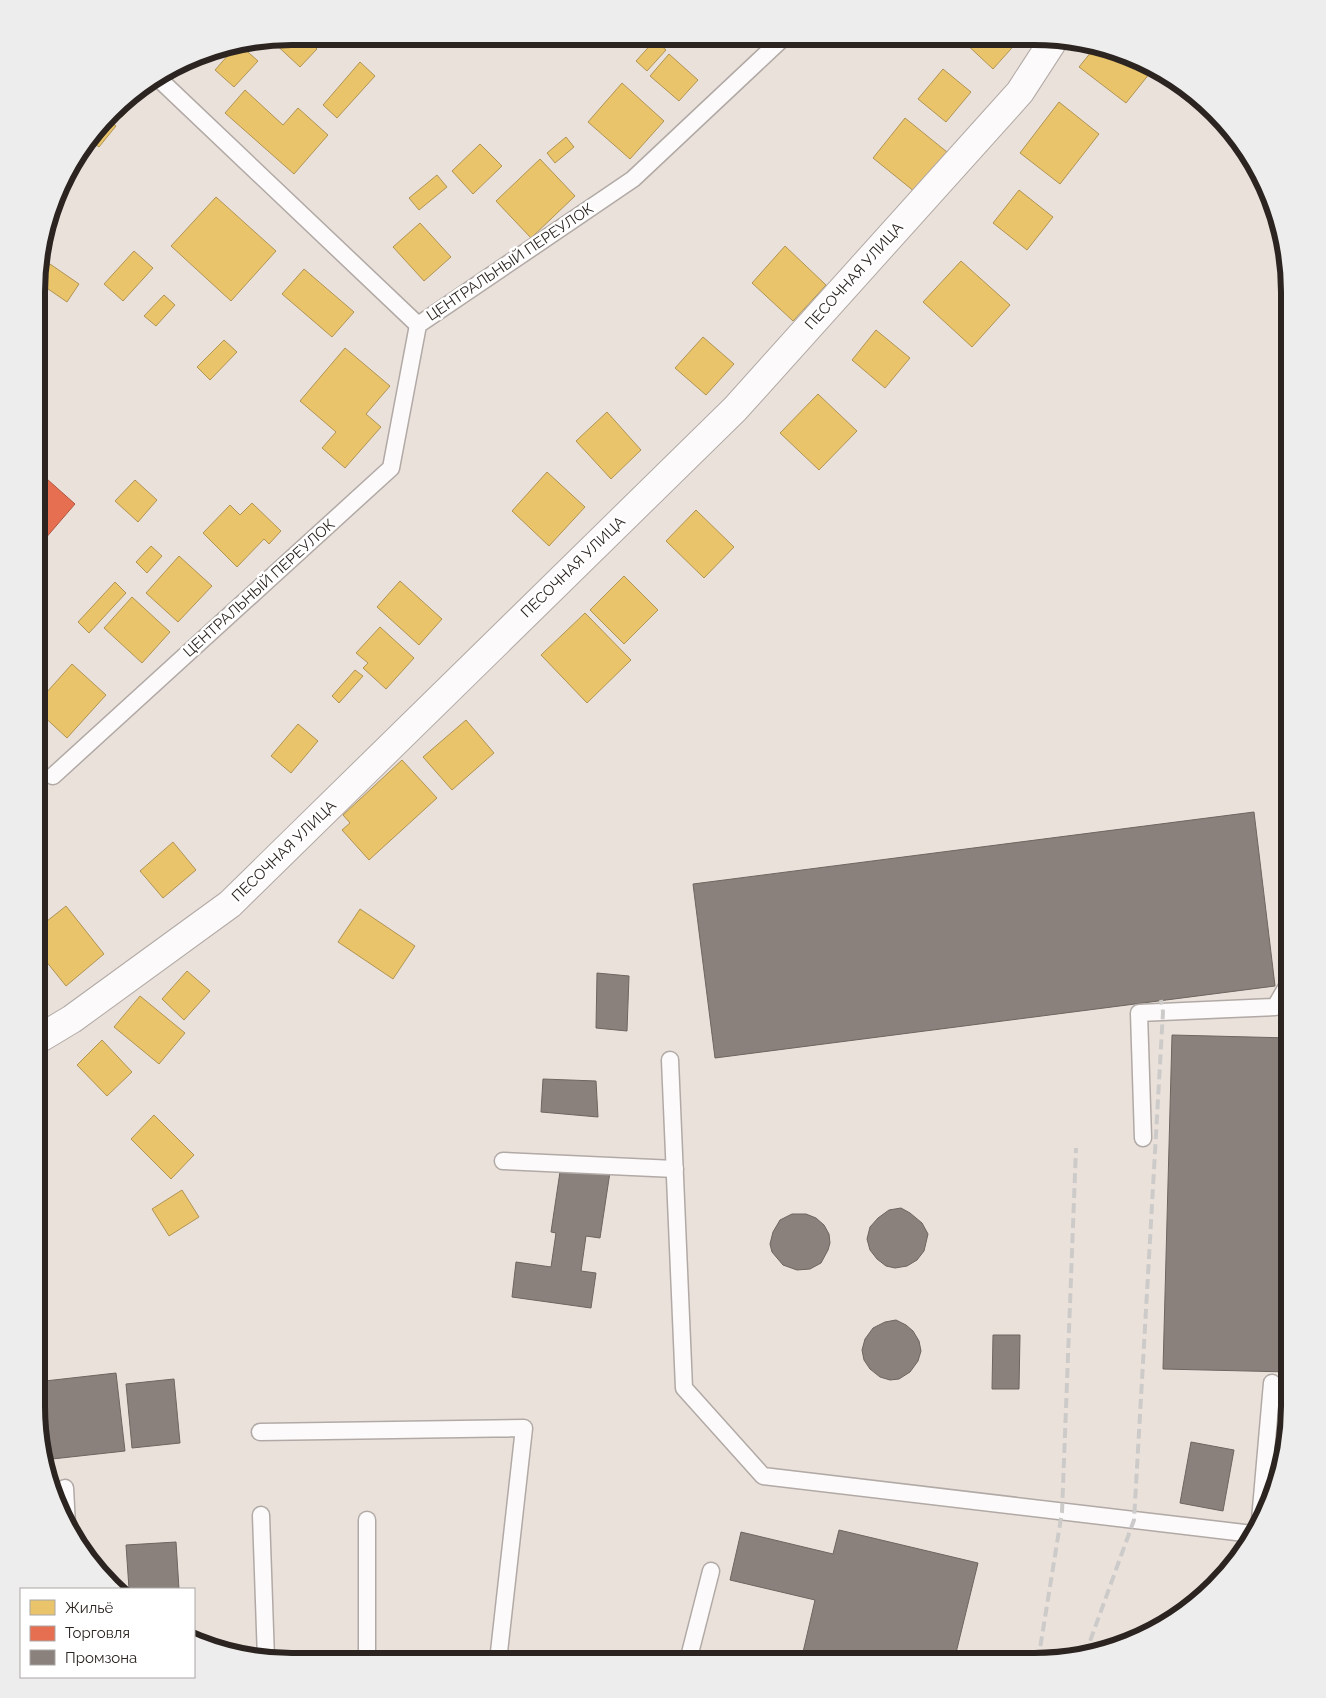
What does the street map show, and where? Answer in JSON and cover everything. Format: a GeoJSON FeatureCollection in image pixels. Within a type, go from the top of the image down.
{"type":"FeatureCollection","features":[{"type":"Feature","properties":{"kind":"street","name":"ПЕСОЧНАЯ УЛИЦА"},"geometry":{"type":"LineString","coordinates":[[45,1035],[72,1019],[230,904],[735,409],[1020,92],[1050,46]]}},
{"type":"Feature","properties":{"kind":"lane","name":"ЦЕНТРАЛЬНЫЙ ПЕРЕУЛОК"},"geometry":{"type":"LineString","coordinates":[[53,776],[391,468],[418,325],[633,179],[776,45]]}},
{"type":"Feature","properties":{"kind":"lane"},"geometry":{"type":"LineString","coordinates":[[162,82],[418,325]]}},
{"type":"Feature","properties":{"kind":"lane"},"geometry":{"type":"LineString","coordinates":[[1143,1138],[1139,1013],[1275,1007],[1281,997]]}},
{"type":"Feature","properties":{"kind":"lane"},"geometry":{"type":"LineString","coordinates":[[670,1060],[684,1388],[763,1476],[1245,1533]]}},
{"type":"Feature","properties":{"kind":"lane"},"geometry":{"type":"LineString","coordinates":[[503,1161],[675,1169]]}},
{"type":"Feature","properties":{"kind":"lane"},"geometry":{"type":"LineString","coordinates":[[1262,1501],[1272,1383]]}},
{"type":"Feature","properties":{"kind":"lane"},"geometry":{"type":"LineString","coordinates":[[260,1432],[524,1428],[499,1653]]}},
{"type":"Feature","properties":{"kind":"lane"},"geometry":{"type":"LineString","coordinates":[[64,1488],[65,1503]]}},
{"type":"Feature","properties":{"kind":"lane"},"geometry":{"type":"LineString","coordinates":[[261,1515],[266,1651]]}},
{"type":"Feature","properties":{"kind":"lane"},"geometry":{"type":"LineString","coordinates":[[367,1520],[367,1653]]}},
{"type":"Feature","properties":{"kind":"lane"},"geometry":{"type":"LineString","coordinates":[[690,1653],[711,1571]]}},
{"type":"Feature","properties":{"kind":"building: Жильё"},"geometry":{"type":"Polygon","coordinates":[[[313,45],[317,49],[300,67],[277,46],[313,45]]]}},
{"type":"Feature","properties":{"kind":"building: Жильё"},"geometry":{"type":"Polygon","coordinates":[[[650,45],[660,45],[666,50],[647,71],[636,61],[650,45]]]}},
{"type":"Feature","properties":{"kind":"building: Жильё"},"geometry":{"type":"Polygon","coordinates":[[[967,45],[1015,45],[993,69],[967,45]]]}},
{"type":"Feature","properties":{"kind":"building: Жильё"},"geometry":{"type":"Polygon","coordinates":[[[245,50],[258,61],[234,87],[215,70],[230,53],[245,50]]]}},
{"type":"Feature","properties":{"kind":"building: Жильё"},"geometry":{"type":"Polygon","coordinates":[[[1091,52],[1113,58],[1149,74],[1126,103],[1079,67],[1091,52]]]}},
{"type":"Feature","properties":{"kind":"building: Жильё"},"geometry":{"type":"Polygon","coordinates":[[[669,54],[698,80],[679,101],[650,76],[669,54]]]}},
{"type":"Feature","properties":{"kind":"building: Жильё"},"geometry":{"type":"Polygon","coordinates":[[[360,62],[375,76],[337,118],[323,105],[360,62]]]}},
{"type":"Feature","properties":{"kind":"building: Жильё"},"geometry":{"type":"Polygon","coordinates":[[[943,69],[971,92],[946,122],[918,99],[943,69]]]}},
{"type":"Feature","properties":{"kind":"building: Жильё"},"geometry":{"type":"Polygon","coordinates":[[[622,83],[664,121],[630,159],[588,122],[622,83]]]}},
{"type":"Feature","properties":{"kind":"building: Жильё"},"geometry":{"type":"Polygon","coordinates":[[[245,90],[283,125],[298,108],[328,135],[294,174],[225,113],[245,90]]]}},
{"type":"Feature","properties":{"kind":"building: Жильё"},"geometry":{"type":"Polygon","coordinates":[[[139,98],[122,117],[120,115],[139,98]]]}},
{"type":"Feature","properties":{"kind":"building: Жильё"},"geometry":{"type":"Polygon","coordinates":[[[1059,102],[1099,134],[1060,184],[1020,153],[1059,102]]]}},
{"type":"Feature","properties":{"kind":"building: Жильё"},"geometry":{"type":"Polygon","coordinates":[[[905,118],[947,152],[915,192],[873,158],[905,118]]]}},
{"type":"Feature","properties":{"kind":"building: Жильё"},"geometry":{"type":"Polygon","coordinates":[[[112,123],[116,126],[99,147],[95,144],[112,123]]]}},
{"type":"Feature","properties":{"kind":"building: Жильё"},"geometry":{"type":"Polygon","coordinates":[[[566,137],[574,147],[555,163],[547,153],[566,137]]]}},
{"type":"Feature","properties":{"kind":"building: Жильё"},"geometry":{"type":"Polygon","coordinates":[[[480,144],[502,166],[473,194],[452,171],[480,144]]]}},
{"type":"Feature","properties":{"kind":"building: Жильё"},"geometry":{"type":"Polygon","coordinates":[[[540,159],[575,196],[531,238],[496,201],[540,159]]]}},
{"type":"Feature","properties":{"kind":"building: Жильё"},"geometry":{"type":"Polygon","coordinates":[[[437,175],[447,187],[419,210],[409,198],[437,175]]]}},
{"type":"Feature","properties":{"kind":"building: Жильё"},"geometry":{"type":"Polygon","coordinates":[[[1019,190],[1053,217],[1027,250],[993,223],[1019,190]]]}},
{"type":"Feature","properties":{"kind":"building: Жильё"},"geometry":{"type":"Polygon","coordinates":[[[216,197],[276,251],[231,301],[171,246],[216,197]]]}},
{"type":"Feature","properties":{"kind":"building: Жильё"},"geometry":{"type":"Polygon","coordinates":[[[420,223],[451,257],[424,281],[393,247],[420,223]]]}},
{"type":"Feature","properties":{"kind":"building: Жильё"},"geometry":{"type":"Polygon","coordinates":[[[785,246],[826,285],[793,321],[752,283],[785,246]]]}},
{"type":"Feature","properties":{"kind":"building: Жильё"},"geometry":{"type":"Polygon","coordinates":[[[134,251],[153,268],[123,301],[104,284],[134,251]]]}},
{"type":"Feature","properties":{"kind":"building: Жильё"},"geometry":{"type":"Polygon","coordinates":[[[961,261],[1010,305],[972,347],[923,302],[961,261]]]}},
{"type":"Feature","properties":{"kind":"building: Жильё"},"geometry":{"type":"Polygon","coordinates":[[[50,264],[79,284],[67,302],[45,287],[46,269],[50,264]]]}},
{"type":"Feature","properties":{"kind":"building: Жильё"},"geometry":{"type":"Polygon","coordinates":[[[304,269],[354,312],[332,337],[282,294],[304,269]]]}},
{"type":"Feature","properties":{"kind":"building: Жильё"},"geometry":{"type":"Polygon","coordinates":[[[164,295],[175,305],[156,326],[144,316],[164,295]]]}},
{"type":"Feature","properties":{"kind":"building: Жильё"},"geometry":{"type":"Polygon","coordinates":[[[876,330],[910,358],[885,388],[852,360],[876,330]]]}},
{"type":"Feature","properties":{"kind":"building: Жильё"},"geometry":{"type":"Polygon","coordinates":[[[703,337],[734,364],[706,395],[675,368],[703,337]]]}},
{"type":"Feature","properties":{"kind":"building: Жильё"},"geometry":{"type":"Polygon","coordinates":[[[224,340],[237,352],[210,380],[197,367],[224,340]]]}},
{"type":"Feature","properties":{"kind":"building: Жильё"},"geometry":{"type":"Polygon","coordinates":[[[345,348],[390,386],[366,414],[381,427],[345,468],[322,448],[336,432],[300,401],[345,348]]]}},
{"type":"Feature","properties":{"kind":"building: Жильё"},"geometry":{"type":"Polygon","coordinates":[[[818,394],[857,431],[819,470],[780,433],[818,394]]]}},
{"type":"Feature","properties":{"kind":"building: Жильё"},"geometry":{"type":"Polygon","coordinates":[[[607,412],[641,450],[611,479],[576,441],[607,412]]]}},
{"type":"Feature","properties":{"kind":"building: Жильё"},"geometry":{"type":"Polygon","coordinates":[[[547,472],[585,507],[549,546],[512,511],[547,472]]]}},
{"type":"Feature","properties":{"kind":"building: Жильё"},"geometry":{"type":"Polygon","coordinates":[[[135,480],[157,500],[138,522],[115,501],[135,480]]]}},
{"type":"Feature","properties":{"kind":"building: Жильё"},"geometry":{"type":"Polygon","coordinates":[[[252,503],[281,531],[269,544],[264,539],[237,567],[203,533],[230,505],[240,515],[252,503]]]}},
{"type":"Feature","properties":{"kind":"building: Жильё"},"geometry":{"type":"Polygon","coordinates":[[[696,510],[734,547],[704,578],[666,541],[696,510]]]}},
{"type":"Feature","properties":{"kind":"building: Жильё"},"geometry":{"type":"Polygon","coordinates":[[[151,546],[162,556],[147,573],[136,562],[151,546]]]}},
{"type":"Feature","properties":{"kind":"building: Жильё"},"geometry":{"type":"Polygon","coordinates":[[[179,556],[212,586],[178,622],[146,593],[179,556]]]}},
{"type":"Feature","properties":{"kind":"building: Жильё"},"geometry":{"type":"Polygon","coordinates":[[[624,576],[658,610],[624,644],[590,610],[624,576]]]}},
{"type":"Feature","properties":{"kind":"building: Жильё"},"geometry":{"type":"Polygon","coordinates":[[[400,581],[442,619],[419,645],[377,607],[400,581]]]}},
{"type":"Feature","properties":{"kind":"building: Жильё"},"geometry":{"type":"Polygon","coordinates":[[[115,582],[126,593],[89,633],[78,622],[115,582]]]}},
{"type":"Feature","properties":{"kind":"building: Жильё"},"geometry":{"type":"Polygon","coordinates":[[[132,597],[170,632],[142,663],[104,628],[132,597]]]}},
{"type":"Feature","properties":{"kind":"building: Жильё"},"geometry":{"type":"Polygon","coordinates":[[[585,613],[631,660],[587,703],[541,655],[585,613]]]}},
{"type":"Feature","properties":{"kind":"building: Жильё"},"geometry":{"type":"Polygon","coordinates":[[[380,627],[414,658],[386,689],[363,668],[368,663],[356,653],[380,627]]]}},
{"type":"Feature","properties":{"kind":"building: Жильё"},"geometry":{"type":"Polygon","coordinates":[[[72,664],[106,695],[67,738],[45,718],[45,694],[72,664]]]}},
{"type":"Feature","properties":{"kind":"building: Жильё"},"geometry":{"type":"Polygon","coordinates":[[[355,670],[363,676],[339,703],[332,696],[355,670]]]}},
{"type":"Feature","properties":{"kind":"building: Жильё"},"geometry":{"type":"Polygon","coordinates":[[[466,720],[494,753],[452,790],[423,757],[466,720]]]}},
{"type":"Feature","properties":{"kind":"building: Жильё"},"geometry":{"type":"Polygon","coordinates":[[[298,724],[318,741],[291,773],[271,756],[298,724]]]}},
{"type":"Feature","properties":{"kind":"building: Жильё"},"geometry":{"type":"Polygon","coordinates":[[[402,760],[437,798],[369,860],[342,830],[350,823],[343,815],[402,760]]]}},
{"type":"Feature","properties":{"kind":"building: Жильё"},"geometry":{"type":"Polygon","coordinates":[[[173,842],[196,870],[163,898],[140,871],[173,842]]]}},
{"type":"Feature","properties":{"kind":"building: Жильё"},"geometry":{"type":"Polygon","coordinates":[[[66,906],[104,954],[66,986],[45,960],[45,923],[66,906]]]}},
{"type":"Feature","properties":{"kind":"building: Жильё"},"geometry":{"type":"Polygon","coordinates":[[[360,909],[415,946],[393,979],[338,942],[360,909]]]}},
{"type":"Feature","properties":{"kind":"building: Жильё"},"geometry":{"type":"Polygon","coordinates":[[[187,971],[210,991],[184,1020],[162,999],[187,971]]]}},
{"type":"Feature","properties":{"kind":"building: Жильё"},"geometry":{"type":"Polygon","coordinates":[[[140,996],[185,1033],[159,1064],[114,1027],[140,996]]]}},
{"type":"Feature","properties":{"kind":"building: Жильё"},"geometry":{"type":"Polygon","coordinates":[[[102,1040],[132,1072],[107,1096],[77,1065],[102,1040]]]}},
{"type":"Feature","properties":{"kind":"building: Жильё"},"geometry":{"type":"Polygon","coordinates":[[[154,1115],[194,1155],[171,1179],[131,1139],[154,1115]]]}},
{"type":"Feature","properties":{"kind":"building: Жильё"},"geometry":{"type":"Polygon","coordinates":[[[182,1190],[199,1217],[169,1236],[152,1209],[182,1190]]]}},
{"type":"Feature","properties":{"kind":"building: Торговля"},"geometry":{"type":"Polygon","coordinates":[[[45,477],[75,504],[45,539],[45,477]]]}},
{"type":"Feature","properties":{"kind":"building: Промзона"},"geometry":{"type":"Polygon","coordinates":[[[1254,812],[1275,986],[715,1058],[693,884],[1254,812]]]}},
{"type":"Feature","properties":{"kind":"building: Промзона"},"geometry":{"type":"Polygon","coordinates":[[[597,973],[629,976],[627,1031],[596,1028],[597,973]]]}},
{"type":"Feature","properties":{"kind":"building: Промзона"},"geometry":{"type":"Polygon","coordinates":[[[1172,1035],[1281,1038],[1281,1372],[1163,1369],[1172,1035]]]}},
{"type":"Feature","properties":{"kind":"building: Промзона"},"geometry":{"type":"Polygon","coordinates":[[[543,1079],[596,1081],[598,1117],[541,1112],[543,1079]]]}},
{"type":"Feature","properties":{"kind":"building: Промзона"},"geometry":{"type":"Polygon","coordinates":[[[561,1165],[610,1172],[600,1238],[586,1236],[581,1271],[596,1273],[591,1308],[512,1297],[516,1262],[551,1267],[556,1233],[551,1232],[561,1165]]]}},
{"type":"Feature","properties":{"kind":"building: Промзона"},"geometry":{"type":"Polygon","coordinates":[[[901,1208],[922,1223],[928,1234],[924,1251],[917,1260],[907,1266],[895,1268],[886,1266],[877,1259],[870,1250],[867,1239],[870,1227],[878,1218],[889,1210],[901,1208]]]}},
{"type":"Feature","properties":{"kind":"building: Промзона"},"geometry":{"type":"Polygon","coordinates":[[[792,1214],[806,1214],[816,1218],[824,1225],[829,1234],[830,1243],[821,1263],[810,1269],[797,1270],[783,1265],[772,1252],[770,1244],[773,1232],[780,1220],[792,1214]]]}},
{"type":"Feature","properties":{"kind":"building: Промзона"},"geometry":{"type":"Polygon","coordinates":[[[896,1320],[913,1331],[919,1341],[921,1351],[918,1361],[910,1372],[899,1379],[890,1380],[880,1377],[870,1369],[864,1360],[862,1350],[865,1339],[873,1328],[885,1322],[896,1320]]]}},
{"type":"Feature","properties":{"kind":"building: Промзона"},"geometry":{"type":"Polygon","coordinates":[[[993,1335],[1020,1335],[1019,1389],[992,1389],[993,1335]]]}},
{"type":"Feature","properties":{"kind":"building: Промзона"},"geometry":{"type":"Polygon","coordinates":[[[116,1373],[125,1451],[51,1459],[47,1438],[45,1381],[116,1373]]]}},
{"type":"Feature","properties":{"kind":"building: Промзона"},"geometry":{"type":"Polygon","coordinates":[[[174,1379],[180,1443],[132,1448],[126,1384],[174,1379]]]}},
{"type":"Feature","properties":{"kind":"building: Промзона"},"geometry":{"type":"Polygon","coordinates":[[[1191,1442],[1234,1450],[1223,1511],[1180,1503],[1191,1442]]]}},
{"type":"Feature","properties":{"kind":"building: Промзона"},"geometry":{"type":"Polygon","coordinates":[[[839,1530],[978,1563],[956,1653],[803,1653],[815,1600],[730,1580],[741,1532],[833,1554],[839,1530]]]}},
{"type":"Feature","properties":{"kind":"building: Промзона"},"geometry":{"type":"Polygon","coordinates":[[[176,1542],[179,1588],[129,1588],[126,1545],[176,1542]]]}},
{"type":"Feature","properties":{"kind":"railway"},"geometry":{"type":"LineString","coordinates":[[1088,1647],[1134,1520],[1163,1012],[1161,1000]]}},
{"type":"Feature","properties":{"kind":"railway"},"geometry":{"type":"LineString","coordinates":[[1039,1653],[1062,1512],[1076,1148]]}}]}
